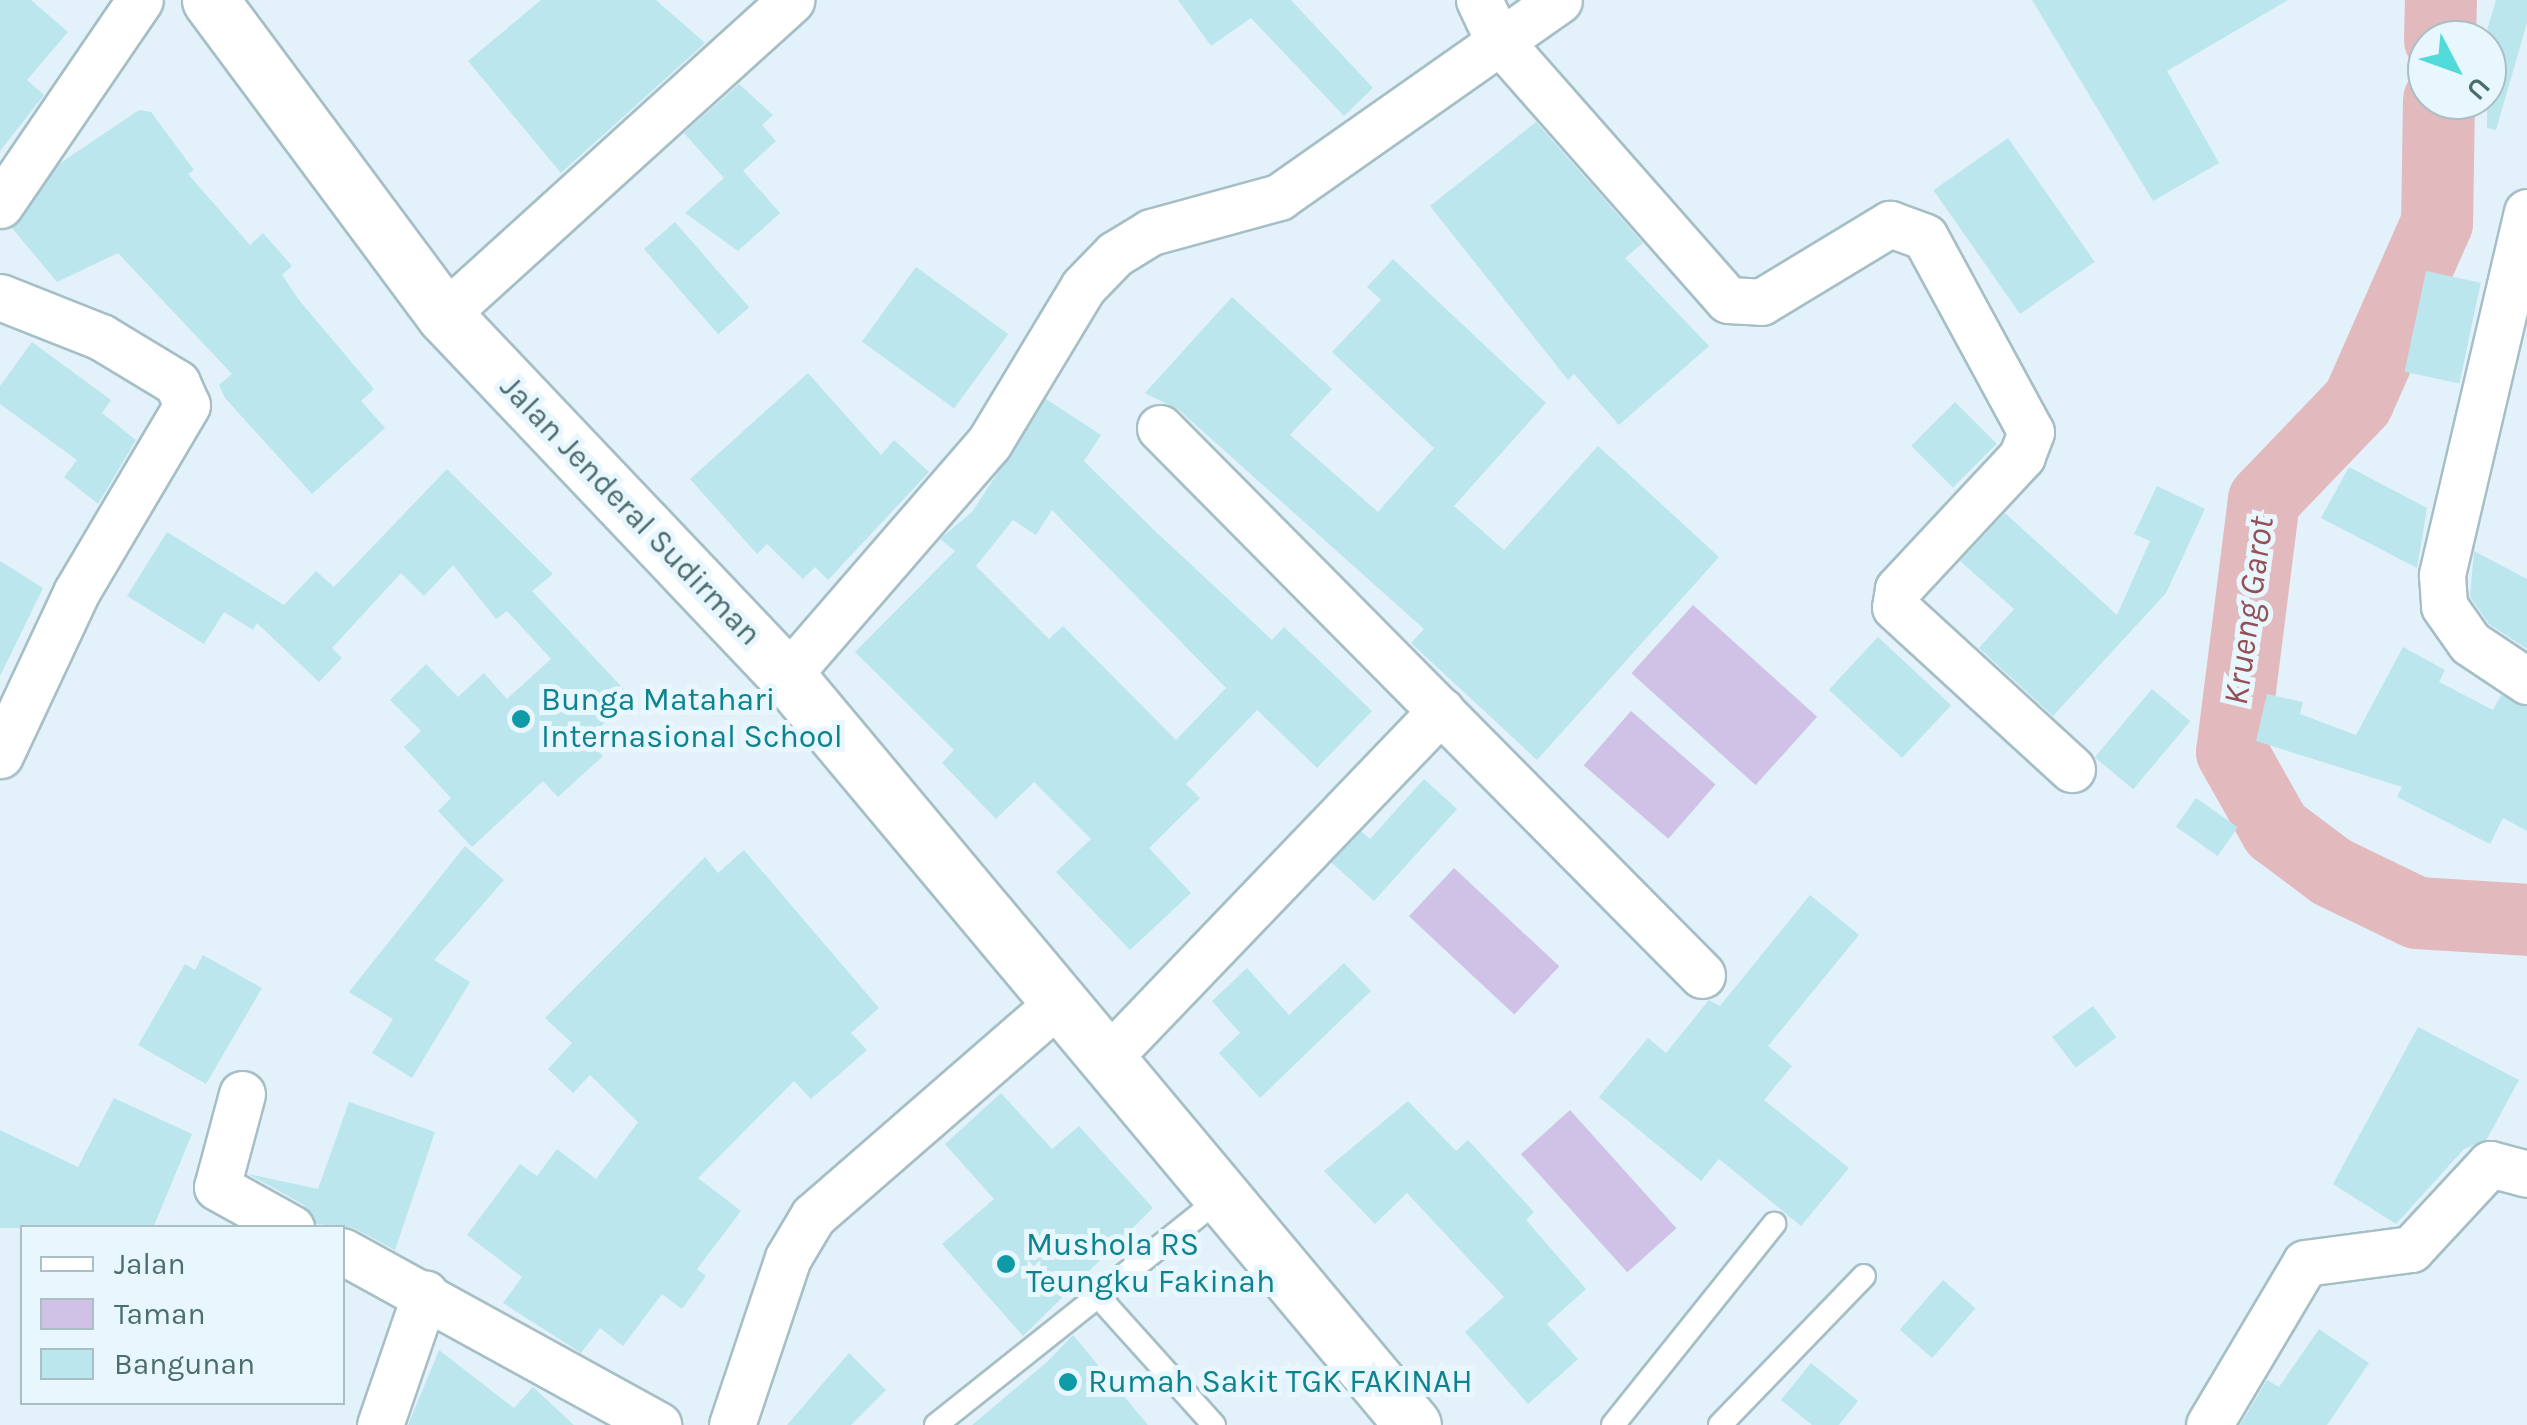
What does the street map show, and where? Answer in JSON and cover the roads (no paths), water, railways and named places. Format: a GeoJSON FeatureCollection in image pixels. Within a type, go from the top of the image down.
{"type":"FeatureCollection","features":[{"type":"Feature","properties":{"kind":"street"},"geometry":{"type":"LineString","coordinates":[[0,205],[140,0]]}},
{"type":"Feature","properties":{"kind":"street","name":"Jalan Jenderal Sudirman"},"geometry":{"type":"LineString","coordinates":[[210,0],[444,315],[787,676],[1218,1200],[1413,1425]]}},
{"type":"Feature","properties":{"kind":"street"},"geometry":{"type":"LineString","coordinates":[[444,315],[792,0]]}},
{"type":"Feature","properties":{"kind":"street"},"geometry":{"type":"LineString","coordinates":[[787,676],[989,443],[1084,287],[1115,254],[1151,232],[1278,197],[1488,19],[1560,0]]}},
{"type":"Feature","properties":{"kind":"street"},"geometry":{"type":"LineString","coordinates":[[1488,19],[1738,305],[1762,302],[1890,224],[1908,224],[1924,237],[2031,432],[2022,456],[1898,589],[1894,607],[2072,769]]}},
{"type":"Feature","properties":{"kind":"street"},"geometry":{"type":"LineString","coordinates":[[2527,212],[2442,575],[2444,606],[2470,644],[2527,681]]}},
{"type":"Feature","properties":{"kind":"street"},"geometry":{"type":"LineString","coordinates":[[0,297],[101,337],[177,383],[187,405],[76,593],[0,755]]}},
{"type":"Feature","properties":{"kind":"street"},"geometry":{"type":"LineString","coordinates":[[1160,428],[1702,975]]}},
{"type":"Feature","properties":{"kind":"street"},"geometry":{"type":"LineString","coordinates":[[1104,1062],[1440,710]]}},
{"type":"Feature","properties":{"kind":"street"},"geometry":{"type":"LineString","coordinates":[[732,1425],[788,1258],[814,1216],[1059,1002]]}},
{"type":"Feature","properties":{"kind":"street"},"geometry":{"type":"LineString","coordinates":[[242,1094],[217,1187],[286,1225]]}},
{"type":"Feature","properties":{"kind":"street"},"geometry":{"type":"LineString","coordinates":[[2209,1425],[2304,1263],[2411,1249],[2490,1164],[2527,1174]]}},
{"type":"Feature","properties":{"kind":"street"},"geometry":{"type":"LineString","coordinates":[[345,1254],[658,1425]]}},
{"type":"Feature","properties":{"kind":"street"},"geometry":{"type":"LineString","coordinates":[[380,1425],[424,1294]]}},
{"type":"Feature","properties":{"kind":"lane"},"geometry":{"type":"LineString","coordinates":[[936,1425],[1218,1200]]}},
{"type":"Feature","properties":{"kind":"lane"},"geometry":{"type":"LineString","coordinates":[[1613,1425],[1774,1224]]}},
{"type":"Feature","properties":{"kind":"lane"},"geometry":{"type":"LineString","coordinates":[[1720,1425],[1864,1276]]}},
{"type":"Feature","properties":{"kind":"lane"},"geometry":{"type":"LineString","coordinates":[[1098,1296],[1214,1425]]}},
{"type":"Feature","properties":{"kind":"waterway","name":"Krueng Garot"},"geometry":{"type":"LineString","coordinates":[[2440,20],[2441,0]]}},
{"type":"Feature","properties":{"kind":"waterway","name":"Krueng Garot"},"geometry":{"type":"LineString","coordinates":[[2439,120],[2437,223],[2358,402],[2264,500],[2232,752],[2276,830],[2332,872],[2417,913],[2527,920]]}},
{"type":"Feature","properties":{"kind":"place","name":"Bunga Matahari Internasional School"},"geometry":{"type":"Point","coordinates":[521,719]}},
{"type":"Feature","properties":{"kind":"place","name":"Mushola RS Teungku Fakinah"},"geometry":{"type":"Point","coordinates":[1006,1264]}},
{"type":"Feature","properties":{"kind":"place","name":"Rumah Sakit TGK FAKINAH"},"geometry":{"type":"Point","coordinates":[1068,1382]}}]}
